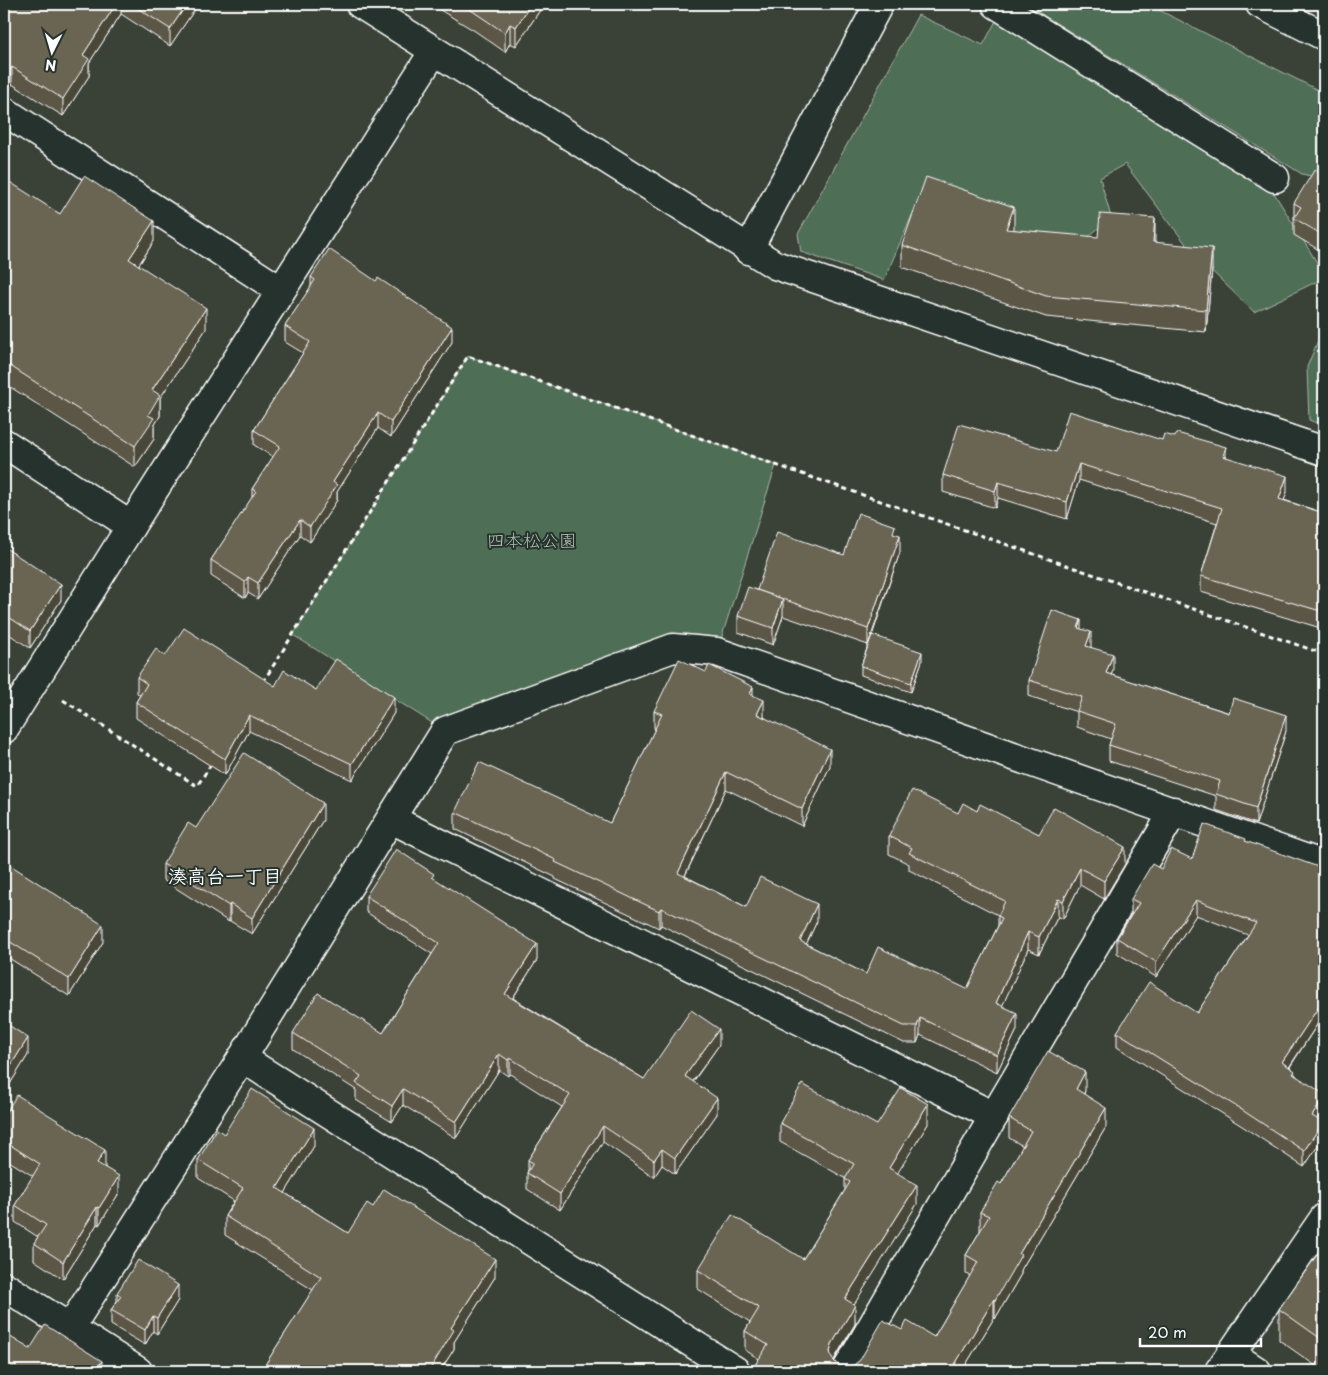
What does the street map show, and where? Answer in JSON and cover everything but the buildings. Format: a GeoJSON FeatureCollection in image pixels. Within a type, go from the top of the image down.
{"type":"FeatureCollection","features":[{"type":"Feature","properties":{"kind":"main road"},"geometry":{"type":"LineString","coordinates":[[360,4],[748,250],[775,265],[1324,450]]}},
{"type":"Feature","properties":{"kind":"main road"},"geometry":{"type":"LineString","coordinates":[[748,250],[880,4]]}},
{"type":"Feature","properties":{"kind":"main road"},"geometry":{"type":"LineString","coordinates":[[996,4],[1275,178]]}},
{"type":"Feature","properties":{"kind":"main road"},"geometry":{"type":"LineString","coordinates":[[1260,4],[1324,36]]}},
{"type":"Feature","properties":{"kind":"main road"},"geometry":{"type":"LineString","coordinates":[[4,729],[280,290],[434,51]]}},
{"type":"Feature","properties":{"kind":"main road"},"geometry":{"type":"LineString","coordinates":[[4,111],[280,290]]}},
{"type":"Feature","properties":{"kind":"main road"},"geometry":{"type":"LineString","coordinates":[[4,443],[131,526]]}},
{"type":"Feature","properties":{"kind":"main road"},"geometry":{"type":"LineString","coordinates":[[70,1328],[242,1058],[445,731],[673,648],[717,652],[1324,864]]}},
{"type":"Feature","properties":{"kind":"main road"},"geometry":{"type":"LineString","coordinates":[[846,1371],[1174,811]]}},
{"type":"Feature","properties":{"kind":"main road"},"geometry":{"type":"LineString","coordinates":[[391,819],[994,1116]]}},
{"type":"Feature","properties":{"kind":"main road"},"geometry":{"type":"LineString","coordinates":[[242,1058],[736,1371]]}},
{"type":"Feature","properties":{"kind":"main road"},"geometry":{"type":"LineString","coordinates":[[1257,1371],[1225,1362],[1324,1218]]}},
{"type":"Feature","properties":{"kind":"main road"},"geometry":{"type":"LineString","coordinates":[[4,1286],[138,1371]]}},
{"type":"Feature","properties":{"kind":"path"},"geometry":{"type":"LineString","coordinates":[[261,686],[468,356],[776,465],[1324,654]]}},
{"type":"Feature","properties":{"kind":"path"},"geometry":{"type":"LineString","coordinates":[[34,682],[197,786],[213,761]]}},
{"type":"Feature","properties":{"kind":"green space"},"geometry":{"type":"Polygon","coordinates":[[[1025,4],[1147,4],[1324,93],[1324,181],[1302,174],[1025,4]]]}},
{"type":"Feature","properties":{"kind":"green space"},"geometry":{"type":"Polygon","coordinates":[[[918,15],[983,45],[997,19],[1274,193],[1324,274],[1324,278],[1254,312],[1192,252],[1125,164],[1100,178],[1111,217],[1079,245],[1036,240],[916,206],[884,280],[801,252],[798,234],[918,15]]]}},
{"type":"Feature","properties":{"kind":"green space"},"geometry":{"type":"Polygon","coordinates":[[[1324,326],[1324,426],[1309,420],[1307,367],[1324,326]]]}},
{"type":"Feature","properties":{"kind":"green space","name":"四本松公園"},"geometry":{"type":"Polygon","coordinates":[[[468,356],[776,465],[717,652],[673,648],[445,731],[293,635],[468,356]]]}},
{"type":"Feature","properties":{"kind":"district","name":"湊高台一丁目"},"geometry":{"type":"Point","coordinates":[225,875]}}]}
